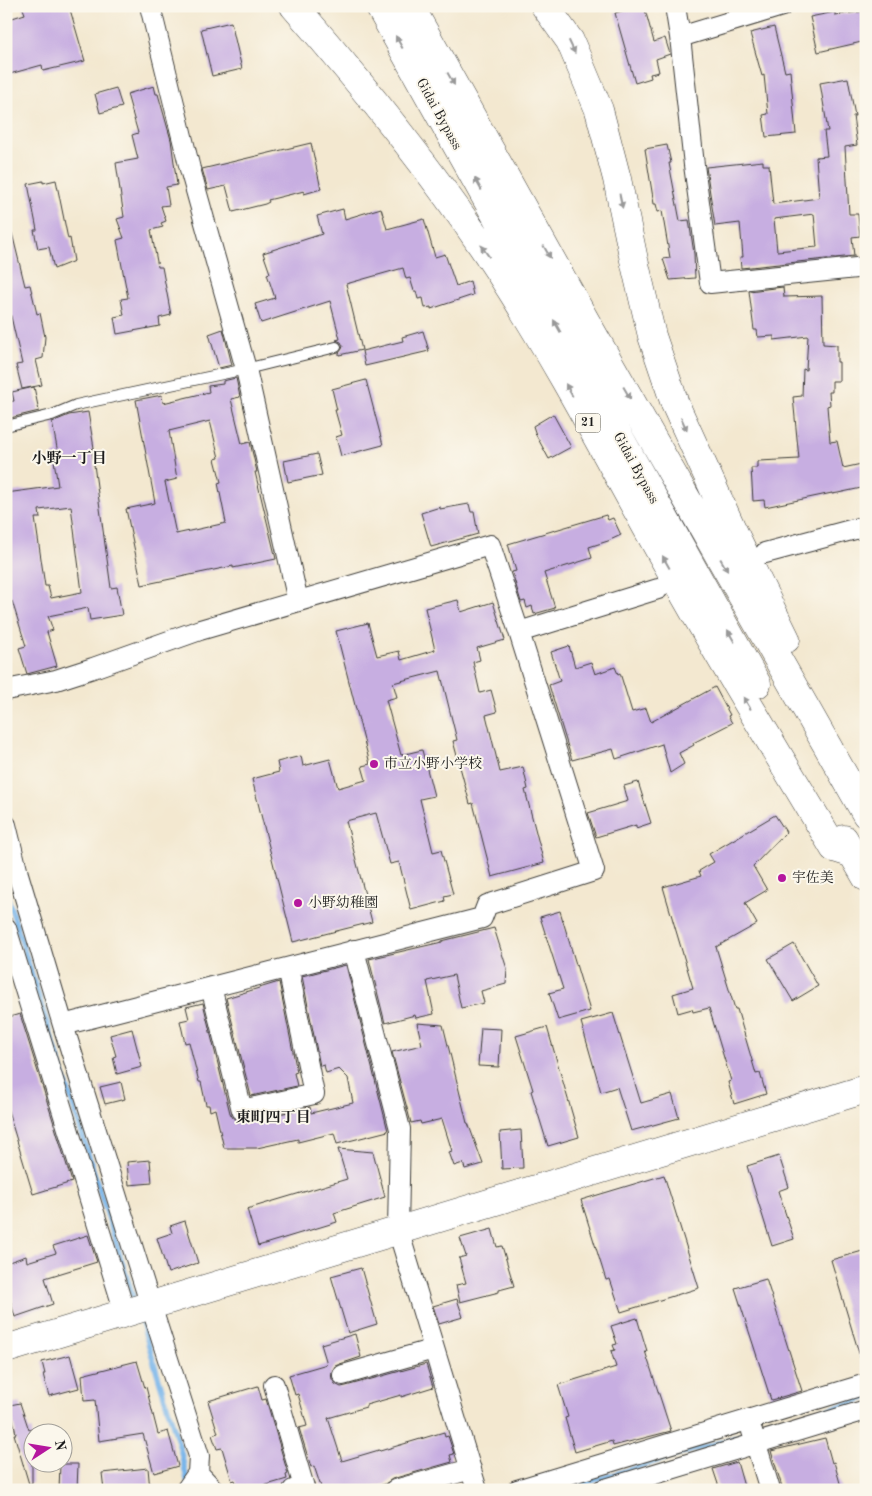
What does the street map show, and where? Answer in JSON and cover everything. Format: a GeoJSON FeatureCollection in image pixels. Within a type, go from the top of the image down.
{"type":"FeatureCollection","features":[{"type":"Feature","properties":{"kind":"main road","name":"21"},"geometry":{"type":"LineString","coordinates":[[294,6],[442,189],[500,273],[546,349],[702,627],[834,848],[859,865]]}},
{"type":"Feature","properties":{"kind":"main road","name":"Gidai Bypass"},"geometry":{"type":"LineString","coordinates":[[379,6],[859,865]]}},
{"type":"Feature","properties":{"kind":"main road","name":"Gidai Bypass"},"geometry":{"type":"LineString","coordinates":[[410,6],[585,320],[866,814]]}},
{"type":"Feature","properties":{"kind":"main road"},"geometry":{"type":"LineString","coordinates":[[545,6],[570,42],[599,110],[617,179],[652,336],[675,404],[732,529],[835,738],[836,762]]}},
{"type":"Feature","properties":{"kind":"main road"},"geometry":{"type":"LineString","coordinates":[[6,1349],[866,1089]]}},
{"type":"Feature","properties":{"kind":"street"},"geometry":{"type":"LineString","coordinates":[[150,6],[190,169],[246,369],[298,601]]}},
{"type":"Feature","properties":{"kind":"street"},"geometry":{"type":"LineString","coordinates":[[675,6],[710,283],[866,267]]}},
{"type":"Feature","properties":{"kind":"street"},"geometry":{"type":"LineString","coordinates":[[680,36],[782,6]]}},
{"type":"Feature","properties":{"kind":"street"},"geometry":{"type":"LineString","coordinates":[[765,553],[866,526]]}},
{"type":"Feature","properties":{"kind":"street"},"geometry":{"type":"LineString","coordinates":[[6,690],[56,680],[200,630],[490,545],[594,871],[487,905],[482,918],[63,1025]]}},
{"type":"Feature","properties":{"kind":"street"},"geometry":{"type":"LineString","coordinates":[[519,632],[658,590]]}},
{"type":"Feature","properties":{"kind":"street"},"geometry":{"type":"LineString","coordinates":[[6,824],[12,876],[63,1025],[138,1309]]}},
{"type":"Feature","properties":{"kind":"street"},"geometry":{"type":"LineString","coordinates":[[6,928],[138,1309],[199,1456],[198,1473],[186,1490]]}},
{"type":"Feature","properties":{"kind":"street"},"geometry":{"type":"LineString","coordinates":[[354,950],[400,1129],[398,1230],[477,1490]]}},
{"type":"Feature","properties":{"kind":"street"},"geometry":{"type":"LineString","coordinates":[[211,987],[242,1110],[314,1094],[288,968]]}},
{"type":"Feature","properties":{"kind":"street"},"geometry":{"type":"LineString","coordinates":[[343,1375],[434,1349]]}},
{"type":"Feature","properties":{"kind":"street"},"geometry":{"type":"LineString","coordinates":[[517,1490],[866,1384]]}},
{"type":"Feature","properties":{"kind":"street"},"geometry":{"type":"LineString","coordinates":[[274,1385],[304,1487],[292,1490]]}},
{"type":"Feature","properties":{"kind":"street"},"geometry":{"type":"LineString","coordinates":[[602,1490],[866,1410]]}},
{"type":"Feature","properties":{"kind":"street"},"geometry":{"type":"LineString","coordinates":[[748,1419],[770,1490]]}},
{"type":"Feature","properties":{"kind":"street"},"geometry":{"type":"LineString","coordinates":[[395,1490],[471,1469]]}},
{"type":"Feature","properties":{"kind":"street"},"geometry":{"type":"LineString","coordinates":[[198,1473],[214,1490]]}},
{"type":"Feature","properties":{"kind":"lane"},"geometry":{"type":"LineString","coordinates":[[6,426],[52,415],[76,405],[246,369],[336,347]]}},
{"type":"Feature","properties":{"kind":"building"},"geometry":{"type":"Polygon","coordinates":[[[22,6],[69,6],[85,61],[43,71],[42,65],[6,75],[6,20],[25,14],[22,6]]]}},
{"type":"Feature","properties":{"kind":"building"},"geometry":{"type":"Polygon","coordinates":[[[644,6],[654,42],[665,38],[670,54],[656,59],[659,72],[650,74],[651,78],[635,83],[615,13],[644,6]]]}},
{"type":"Feature","properties":{"kind":"building"},"geometry":{"type":"Polygon","coordinates":[[[866,11],[866,41],[818,52],[810,17],[835,12],[835,15],[866,11]]]}},
{"type":"Feature","properties":{"kind":"building"},"geometry":{"type":"Polygon","coordinates":[[[231,22],[242,69],[212,76],[201,29],[231,22]]]}},
{"type":"Feature","properties":{"kind":"building"},"geometry":{"type":"Polygon","coordinates":[[[774,27],[785,72],[790,71],[796,134],[766,137],[763,115],[768,114],[764,75],[762,76],[750,33],[774,27]]]}},
{"type":"Feature","properties":{"kind":"building"},"geometry":{"type":"Polygon","coordinates":[[[848,78],[855,116],[853,116],[857,145],[845,147],[849,214],[858,214],[860,236],[852,237],[854,256],[741,268],[740,257],[743,257],[740,223],[715,226],[706,167],[763,161],[763,165],[769,165],[773,204],[819,198],[816,157],[827,156],[824,131],[828,131],[820,83],[848,78]],[[814,214],[774,219],[777,251],[817,247],[814,214]]]}},
{"type":"Feature","properties":{"kind":"building"},"geometry":{"type":"Polygon","coordinates":[[[154,86],[171,140],[177,185],[166,187],[169,205],[161,206],[166,221],[161,223],[163,227],[151,230],[158,267],[162,267],[171,315],[159,318],[160,326],[117,334],[114,317],[124,315],[121,299],[128,298],[117,240],[124,238],[117,219],[124,217],[116,163],[138,159],[132,135],[138,133],[127,94],[154,86]]]}},
{"type":"Feature","properties":{"kind":"building"},"geometry":{"type":"Polygon","coordinates":[[[116,88],[122,107],[100,113],[95,94],[116,88]]]}},
{"type":"Feature","properties":{"kind":"building"},"geometry":{"type":"Polygon","coordinates":[[[311,143],[321,189],[268,200],[269,202],[265,204],[233,212],[226,186],[208,190],[202,169],[311,143]]]}},
{"type":"Feature","properties":{"kind":"building"},"geometry":{"type":"Polygon","coordinates":[[[667,145],[680,221],[689,220],[695,278],[670,280],[663,259],[670,258],[662,211],[658,212],[656,204],[654,204],[645,149],[667,145]]]}},
{"type":"Feature","properties":{"kind":"building"},"geometry":{"type":"Polygon","coordinates":[[[56,180],[74,261],[54,269],[49,247],[38,249],[34,230],[37,230],[28,184],[56,180]]]}},
{"type":"Feature","properties":{"kind":"building"},"geometry":{"type":"Polygon","coordinates":[[[381,208],[387,229],[424,219],[435,257],[445,254],[456,286],[470,281],[473,295],[431,309],[431,307],[425,308],[423,298],[418,299],[410,278],[406,279],[403,268],[346,284],[362,350],[339,355],[343,346],[341,342],[336,340],[340,339],[330,301],[261,323],[255,304],[275,298],[267,274],[270,273],[263,253],[322,234],[317,216],[343,209],[345,219],[381,208]]]}},
{"type":"Feature","properties":{"kind":"building"},"geometry":{"type":"Polygon","coordinates":[[[6,233],[12,233],[25,286],[30,285],[37,314],[40,313],[45,337],[43,358],[36,360],[42,385],[22,389],[16,365],[22,364],[6,295],[6,233]]]}},
{"type":"Feature","properties":{"kind":"building"},"geometry":{"type":"Polygon","coordinates":[[[783,287],[784,297],[822,296],[823,344],[837,345],[837,362],[839,362],[839,381],[832,381],[832,392],[829,392],[830,405],[827,406],[830,442],[837,441],[843,468],[866,463],[866,487],[765,507],[764,500],[753,501],[751,468],[757,468],[757,462],[759,461],[799,459],[793,397],[802,396],[803,369],[806,370],[808,336],[774,340],[774,336],[758,337],[757,330],[754,330],[749,291],[783,287]]]}},
{"type":"Feature","properties":{"kind":"building"},"geometry":{"type":"Polygon","coordinates":[[[223,329],[232,365],[219,368],[209,334],[223,329]]]}},
{"type":"Feature","properties":{"kind":"building"},"geometry":{"type":"Polygon","coordinates":[[[423,331],[429,351],[365,366],[362,351],[403,341],[402,337],[423,331]]]}},
{"type":"Feature","properties":{"kind":"building"},"geometry":{"type":"Polygon","coordinates":[[[236,378],[240,397],[231,399],[242,444],[250,442],[257,472],[255,472],[276,559],[142,585],[126,509],[155,503],[136,400],[162,395],[163,403],[209,392],[208,386],[223,384],[223,381],[236,378]],[[210,421],[169,431],[177,479],[165,482],[176,534],[226,523],[218,483],[221,482],[215,459],[219,458],[210,421]]]}},
{"type":"Feature","properties":{"kind":"building"},"geometry":{"type":"Polygon","coordinates":[[[366,380],[383,445],[341,456],[336,437],[342,435],[335,410],[337,410],[332,389],[366,380]]]}},
{"type":"Feature","properties":{"kind":"building"},"geometry":{"type":"Polygon","coordinates":[[[34,387],[39,411],[6,419],[6,402],[14,401],[12,392],[34,387]]]}},
{"type":"Feature","properties":{"kind":"building"},"geometry":{"type":"Polygon","coordinates":[[[88,412],[111,588],[117,587],[122,615],[90,620],[88,608],[48,616],[53,630],[47,632],[57,666],[27,674],[19,648],[26,646],[12,601],[6,602],[6,493],[58,486],[53,454],[58,453],[52,422],[69,415],[88,412]],[[71,506],[39,510],[40,518],[35,518],[45,586],[48,586],[51,598],[82,592],[71,506]]]}},
{"type":"Feature","properties":{"kind":"building"},"geometry":{"type":"Polygon","coordinates":[[[553,414],[571,447],[549,459],[533,426],[553,414]]]}},
{"type":"Feature","properties":{"kind":"building"},"geometry":{"type":"Polygon","coordinates":[[[317,454],[322,475],[288,482],[284,461],[317,454]]]}},
{"type":"Feature","properties":{"kind":"building"},"geometry":{"type":"Polygon","coordinates":[[[469,504],[471,512],[474,512],[478,534],[431,547],[421,513],[440,507],[440,509],[469,504]]]}},
{"type":"Feature","properties":{"kind":"building"},"geometry":{"type":"Polygon","coordinates":[[[606,515],[608,520],[613,518],[621,535],[589,547],[592,558],[544,573],[555,608],[534,614],[532,606],[527,608],[525,601],[521,602],[512,572],[516,571],[508,544],[606,515]]]}},
{"type":"Feature","properties":{"kind":"building"},"geometry":{"type":"Polygon","coordinates":[[[458,600],[461,612],[493,602],[505,640],[477,648],[480,660],[473,662],[480,693],[491,690],[497,712],[486,715],[500,772],[523,767],[528,789],[525,790],[544,863],[492,877],[473,803],[470,804],[453,741],[457,740],[440,671],[393,683],[397,697],[386,700],[401,755],[422,750],[434,796],[420,799],[433,852],[441,850],[453,894],[444,896],[445,901],[411,910],[399,862],[390,864],[376,813],[346,821],[372,922],[293,942],[252,779],[279,772],[277,762],[301,756],[303,766],[330,759],[338,788],[366,780],[362,766],[370,764],[336,631],[368,623],[377,656],[399,651],[401,660],[435,650],[425,608],[458,600]]]}},
{"type":"Feature","properties":{"kind":"building"},"geometry":{"type":"Polygon","coordinates":[[[569,646],[575,667],[591,662],[595,674],[615,667],[618,674],[620,673],[632,712],[646,708],[651,722],[715,687],[730,715],[728,716],[732,723],[693,743],[694,745],[679,753],[684,764],[670,773],[662,744],[616,759],[613,749],[572,760],[549,685],[560,681],[551,652],[569,646]]]}},
{"type":"Feature","properties":{"kind":"building"},"geometry":{"type":"Polygon","coordinates":[[[638,782],[651,823],[636,828],[636,825],[596,837],[588,813],[628,801],[624,786],[638,782]]]}},
{"type":"Feature","properties":{"kind":"building"},"geometry":{"type":"Polygon","coordinates":[[[775,815],[786,832],[753,866],[767,890],[745,903],[757,924],[716,947],[756,1074],[760,1073],[766,1094],[734,1104],[728,1082],[731,1081],[709,1008],[693,1012],[692,1009],[678,1013],[673,994],[693,988],[663,887],[701,876],[699,871],[714,862],[709,854],[775,815]]]}},
{"type":"Feature","properties":{"kind":"building"},"geometry":{"type":"Polygon","coordinates":[[[560,911],[590,1011],[558,1020],[549,993],[563,989],[540,917],[560,911]]]}},
{"type":"Feature","properties":{"kind":"building"},"geometry":{"type":"Polygon","coordinates":[[[494,928],[507,969],[506,984],[481,991],[484,1003],[461,1008],[454,975],[427,981],[434,1014],[416,1018],[415,1015],[385,1023],[369,959],[494,928]]]}},
{"type":"Feature","properties":{"kind":"building"},"geometry":{"type":"Polygon","coordinates":[[[794,944],[818,986],[793,1001],[768,959],[794,944]]]}},
{"type":"Feature","properties":{"kind":"building"},"geometry":{"type":"Polygon","coordinates":[[[346,965],[388,1131],[337,1144],[334,1133],[298,1142],[298,1139],[257,1148],[224,1148],[215,1109],[210,1111],[209,1105],[206,1105],[189,1042],[185,1043],[180,1021],[189,1019],[186,1007],[203,1003],[230,1113],[238,1121],[245,1122],[310,1107],[311,1113],[353,1103],[348,1078],[339,1069],[326,1073],[324,1065],[320,1066],[302,976],[346,965]]]}},
{"type":"Feature","properties":{"kind":"building"},"geometry":{"type":"Polygon","coordinates":[[[279,982],[297,1072],[294,1073],[297,1086],[251,1096],[226,998],[279,982]]]}},
{"type":"Feature","properties":{"kind":"building"},"geometry":{"type":"Polygon","coordinates":[[[613,1013],[641,1103],[672,1094],[679,1118],[631,1131],[617,1087],[601,1092],[581,1022],[613,1013]]]}},
{"type":"Feature","properties":{"kind":"building"},"geometry":{"type":"Polygon","coordinates":[[[20,1014],[72,1182],[33,1194],[6,1104],[6,1018],[20,1014]]]}},
{"type":"Feature","properties":{"kind":"building"},"geometry":{"type":"Polygon","coordinates":[[[417,1023],[443,1025],[467,1123],[483,1164],[465,1169],[463,1163],[454,1166],[449,1152],[452,1151],[442,1119],[421,1124],[420,1121],[411,1123],[392,1052],[422,1045],[417,1023]]]}},
{"type":"Feature","properties":{"kind":"building"},"geometry":{"type":"Polygon","coordinates":[[[547,1027],[579,1137],[548,1146],[516,1036],[547,1027]]]}},
{"type":"Feature","properties":{"kind":"building"},"geometry":{"type":"Polygon","coordinates":[[[481,1028],[501,1029],[499,1067],[478,1066],[481,1028]]]}},
{"type":"Feature","properties":{"kind":"building"},"geometry":{"type":"Polygon","coordinates":[[[132,1029],[142,1067],[117,1074],[113,1057],[116,1056],[110,1035],[132,1029]]]}},
{"type":"Feature","properties":{"kind":"building"},"geometry":{"type":"Polygon","coordinates":[[[121,1082],[125,1099],[105,1104],[100,1087],[121,1082]]]}},
{"type":"Feature","properties":{"kind":"building"},"geometry":{"type":"Polygon","coordinates":[[[521,1130],[523,1168],[502,1169],[500,1132],[521,1130]]]}},
{"type":"Feature","properties":{"kind":"building"},"geometry":{"type":"Polygon","coordinates":[[[338,1149],[373,1152],[385,1197],[334,1213],[337,1222],[258,1246],[247,1209],[347,1179],[338,1149]]]}},
{"type":"Feature","properties":{"kind":"building"},"geometry":{"type":"Polygon","coordinates":[[[779,1156],[789,1187],[778,1191],[794,1239],[772,1246],[747,1166],[779,1156]]]}},
{"type":"Feature","properties":{"kind":"building"},"geometry":{"type":"Polygon","coordinates":[[[150,1160],[152,1183],[129,1185],[127,1162],[150,1160]]]}},
{"type":"Feature","properties":{"kind":"building"},"geometry":{"type":"Polygon","coordinates":[[[664,1175],[699,1288],[621,1312],[610,1279],[606,1280],[581,1200],[664,1175]]]}},
{"type":"Feature","properties":{"kind":"building"},"geometry":{"type":"Polygon","coordinates":[[[185,1221],[198,1263],[168,1273],[157,1238],[172,1233],[170,1226],[185,1221]]]}},
{"type":"Feature","properties":{"kind":"building"},"geometry":{"type":"Polygon","coordinates":[[[492,1229],[497,1247],[502,1246],[514,1286],[460,1302],[456,1285],[466,1283],[459,1258],[466,1256],[460,1238],[492,1229]]]}},
{"type":"Feature","properties":{"kind":"building"},"geometry":{"type":"Polygon","coordinates":[[[88,1235],[97,1262],[45,1278],[53,1304],[15,1317],[9,1296],[6,1297],[6,1263],[26,1256],[27,1262],[56,1253],[53,1246],[88,1235]]]}},
{"type":"Feature","properties":{"kind":"building"},"geometry":{"type":"Polygon","coordinates":[[[866,1250],[866,1363],[862,1363],[831,1260],[866,1250]]]}},
{"type":"Feature","properties":{"kind":"building"},"geometry":{"type":"Polygon","coordinates":[[[361,1268],[377,1324],[348,1333],[331,1276],[361,1268]]]}},
{"type":"Feature","properties":{"kind":"building"},"geometry":{"type":"Polygon","coordinates":[[[766,1279],[802,1391],[771,1400],[735,1288],[766,1279]]]}},
{"type":"Feature","properties":{"kind":"building"},"geometry":{"type":"Polygon","coordinates":[[[457,1299],[463,1317],[439,1324],[433,1306],[457,1299]]]}},
{"type":"Feature","properties":{"kind":"building"},"geometry":{"type":"Polygon","coordinates":[[[637,1318],[647,1351],[645,1351],[671,1431],[613,1446],[612,1441],[575,1452],[565,1418],[568,1417],[558,1385],[616,1367],[611,1351],[615,1350],[613,1345],[617,1344],[611,1326],[637,1318]]]}},
{"type":"Feature","properties":{"kind":"building"},"geometry":{"type":"Polygon","coordinates":[[[355,1334],[361,1357],[335,1366],[331,1373],[335,1384],[341,1387],[346,1386],[426,1364],[433,1387],[366,1405],[366,1407],[328,1418],[342,1461],[444,1432],[445,1437],[448,1436],[454,1454],[450,1455],[452,1462],[392,1479],[385,1484],[366,1490],[322,1490],[314,1466],[311,1467],[299,1428],[307,1426],[298,1394],[295,1395],[289,1375],[327,1364],[321,1344],[355,1334]]]}},
{"type":"Feature","properties":{"kind":"building"},"geometry":{"type":"Polygon","coordinates":[[[70,1355],[79,1388],[49,1396],[42,1362],[70,1355]]]}},
{"type":"Feature","properties":{"kind":"building"},"geometry":{"type":"Polygon","coordinates":[[[137,1361],[158,1434],[168,1431],[178,1466],[154,1473],[143,1434],[99,1441],[95,1400],[84,1401],[82,1375],[137,1361]]]}},
{"type":"Feature","properties":{"kind":"building"},"geometry":{"type":"Polygon","coordinates":[[[258,1386],[262,1400],[266,1399],[288,1474],[286,1475],[287,1479],[250,1490],[238,1490],[235,1480],[232,1481],[222,1448],[217,1449],[212,1435],[218,1433],[208,1401],[258,1386]]]}},
{"type":"Feature","properties":{"kind":"building"},"geometry":{"type":"Polygon","coordinates":[[[20,1403],[27,1424],[22,1424],[22,1461],[14,1434],[16,1434],[10,1405],[20,1403]]]}},
{"type":"Feature","properties":{"kind":"building"},"geometry":{"type":"Polygon","coordinates":[[[825,1438],[842,1490],[783,1490],[771,1451],[825,1438]]]}},
{"type":"Feature","properties":{"kind":"building"},"geometry":{"type":"Polygon","coordinates":[[[737,1462],[745,1490],[720,1490],[713,1469],[737,1462]]]}},
{"type":"Feature","properties":{"kind":"building"},"geometry":{"type":"Polygon","coordinates":[[[72,1464],[78,1464],[77,1490],[59,1490],[60,1474],[72,1474],[72,1464]]]}},
{"type":"Feature","properties":{"kind":"building"},"geometry":{"type":"Polygon","coordinates":[[[148,1468],[150,1490],[104,1490],[102,1473],[148,1468]]]}},
{"type":"Feature","properties":{"kind":"building"},"geometry":{"type":"Polygon","coordinates":[[[26,1474],[32,1474],[32,1483],[29,1484],[26,1474]]]}},
{"type":"Feature","properties":{"kind":"waterway"},"geometry":{"type":"LineString","coordinates":[[6,892],[135,1303]]}},
{"type":"Feature","properties":{"kind":"waterway"},"geometry":{"type":"LineString","coordinates":[[140,1316],[181,1452],[187,1480]]}},
{"type":"Feature","properties":{"kind":"waterway"},"geometry":{"type":"LineString","coordinates":[[562,1490],[866,1398]]}},
{"type":"Feature","properties":{"kind":"place","name":"市立小野小学校"},"geometry":{"type":"Point","coordinates":[374,764]}},
{"type":"Feature","properties":{"kind":"place","name":"宇佐美"},"geometry":{"type":"Point","coordinates":[782,878]}},
{"type":"Feature","properties":{"kind":"place","name":"小野幼稚園"},"geometry":{"type":"Point","coordinates":[298,903]}},
{"type":"Feature","properties":{"kind":"district","name":"小野一丁目"},"geometry":{"type":"Point","coordinates":[69,459]}},
{"type":"Feature","properties":{"kind":"district","name":"東町四丁目"},"geometry":{"type":"Point","coordinates":[273,1118]}}]}
